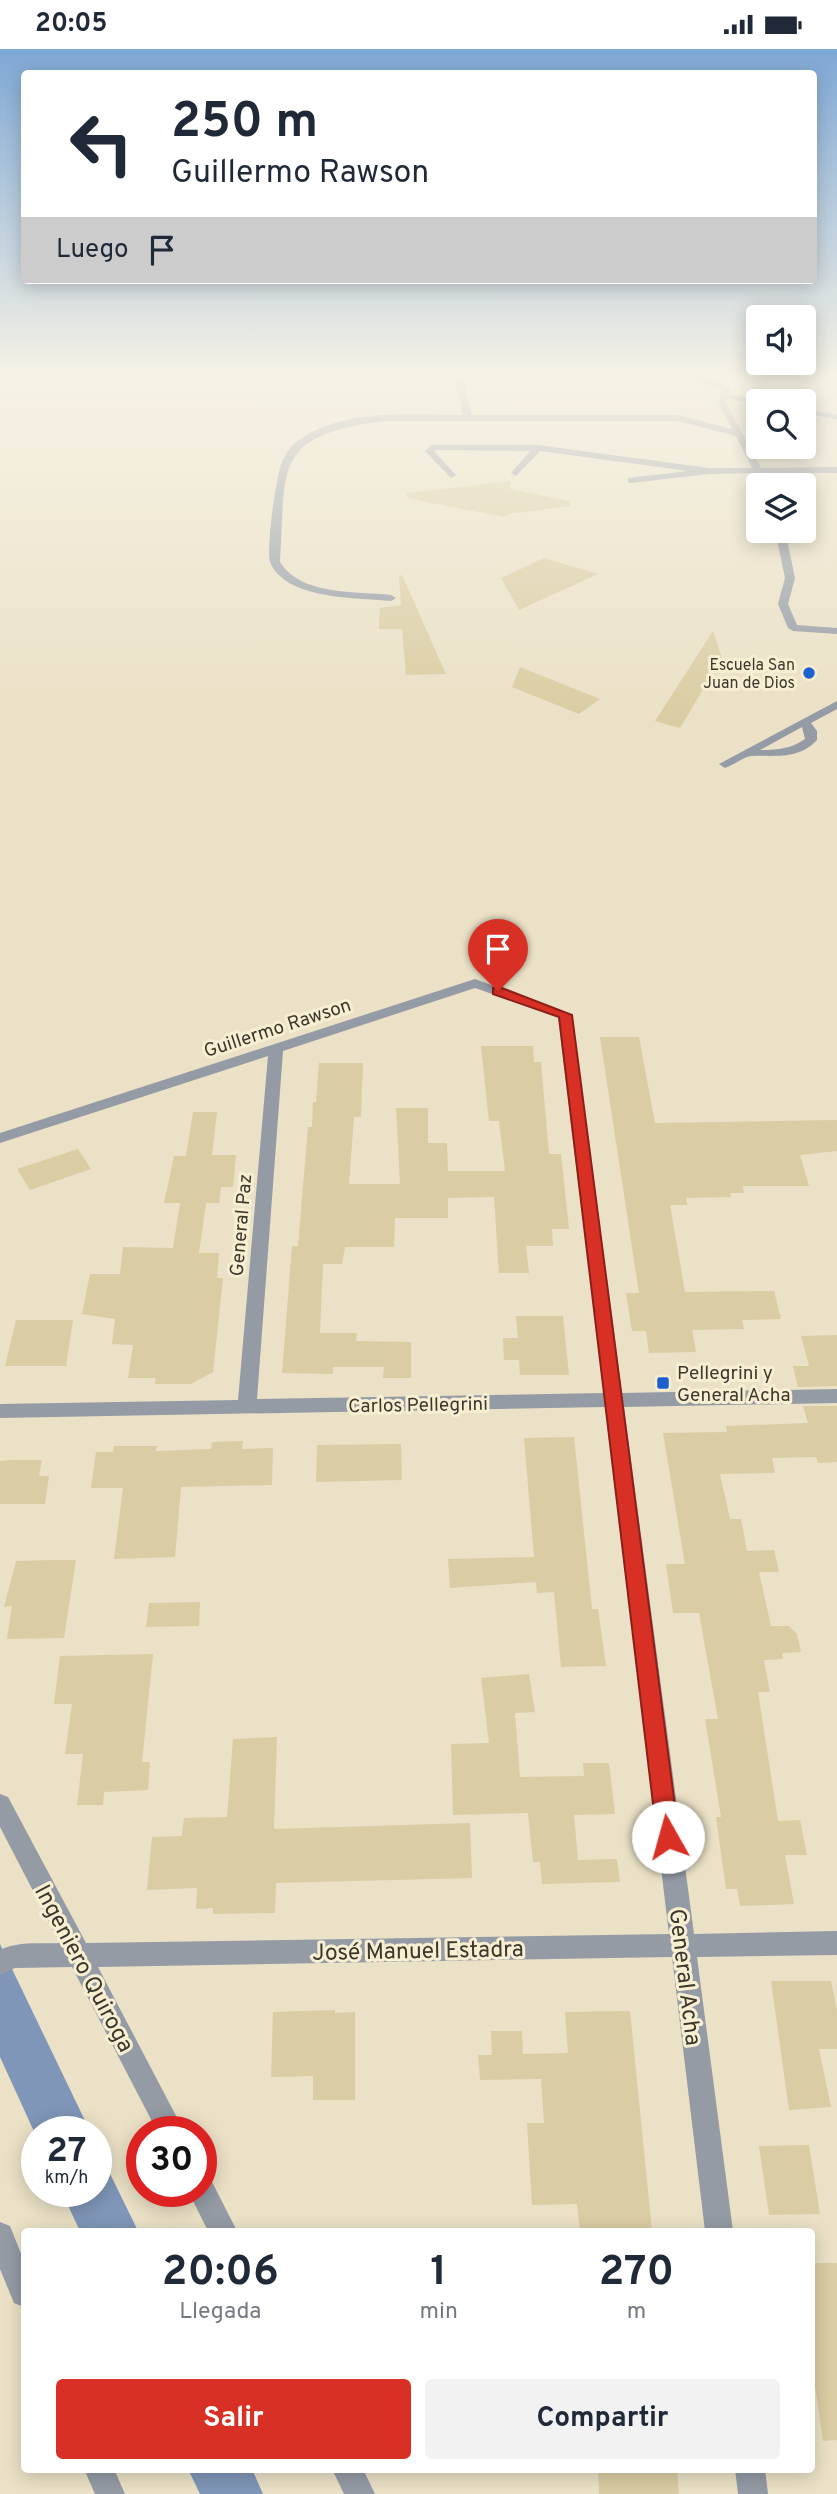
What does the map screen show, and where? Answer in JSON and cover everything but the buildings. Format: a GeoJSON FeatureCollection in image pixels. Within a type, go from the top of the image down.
{"type":"FeatureCollection","features":[{"type":"Feature","properties":{"kind":"street"},"geometry":{"type":"LineString","coordinates":[[283,486],[275,562],[278,571],[287,579],[319,590],[391,598]]}},
{"type":"Feature","properties":{"kind":"street"},"geometry":{"type":"LineString","coordinates":[[783,543],[790,577],[783,604],[793,628],[837,631]]}},
{"type":"Feature","properties":{"kind":"street"},"geometry":{"type":"LineString","coordinates":[[725,764],[837,704]]}},
{"type":"Feature","properties":{"kind":"street"},"geometry":{"type":"LineString","coordinates":[[746,752],[776,754],[802,748],[810,740],[811,731],[804,722]]}},
{"type":"Feature","properties":{"kind":"street","name":"Guillermo Rawson"},"geometry":{"type":"LineString","coordinates":[[0,1137],[475,983],[565,1015]]}},
{"type":"Feature","properties":{"kind":"street","name":"General Acha"},"geometry":{"type":"LineString","coordinates":[[565,1015],[719,2228]]}},
{"type":"Feature","properties":{"kind":"street","name":"General Paz"},"geometry":{"type":"LineString","coordinates":[[247,1407],[276,1048]]}},
{"type":"Feature","properties":{"kind":"street","name":"Carlos Pellegrini"},"geometry":{"type":"LineString","coordinates":[[0,1411],[837,1397]]}},
{"type":"Feature","properties":{"kind":"street","name":"Ingeniero Quiroga"},"geometry":{"type":"LineString","coordinates":[[0,1804],[163,2116]]}},
{"type":"Feature","properties":{"kind":"street","name":"José Manuel Estadra"},"geometry":{"type":"LineString","coordinates":[[6,1960],[79,1956],[837,1943]]}},
{"type":"Feature","properties":{"kind":"street"},"geometry":{"type":"LineString","coordinates":[[210,2207],[221,2228]]}},
{"type":"Feature","properties":{"kind":"street"},"geometry":{"type":"LineString","coordinates":[[0,2236],[21,2286]]}},
{"type":"Feature","properties":{"kind":"street"},"geometry":{"type":"LineString","coordinates":[[101,2473],[110,2494]]}},
{"type":"Feature","properties":{"kind":"street"},"geometry":{"type":"LineString","coordinates":[[349,2473],[360,2494]]}},
{"type":"Feature","properties":{"kind":"street"},"geometry":{"type":"LineString","coordinates":[[751,2473],[754,2494]]}},
{"type":"Feature","properties":{"kind":"water"},"geometry":{"type":"Polygon","coordinates":[[[0,1944],[83,2116],[27,2116],[0,2057],[0,1944]]]}},
{"type":"Feature","properties":{"kind":"water"},"geometry":{"type":"Polygon","coordinates":[[[112,2178],[137,2228],[79,2228],[69,2207],[112,2207],[112,2178]]]}},
{"type":"Feature","properties":{"kind":"water"},"geometry":{"type":"Polygon","coordinates":[[[190,2473],[254,2473],[263,2494],[200,2494],[190,2473]]]}},
{"type":"Feature","properties":{"kind":"place","name":"Escuela San Juan de Dios"},"geometry":{"type":"Point","coordinates":[809,673]}},
{"type":"Feature","properties":{"kind":"place","name":"Pellegrini y General Acha"},"geometry":{"type":"Point","coordinates":[663,1383]}},
{"type":"Feature","properties":{"kind":"route"},"geometry":{"type":"LineString","coordinates":[[498,991],[565,1015],[668,1837]]}}]}
